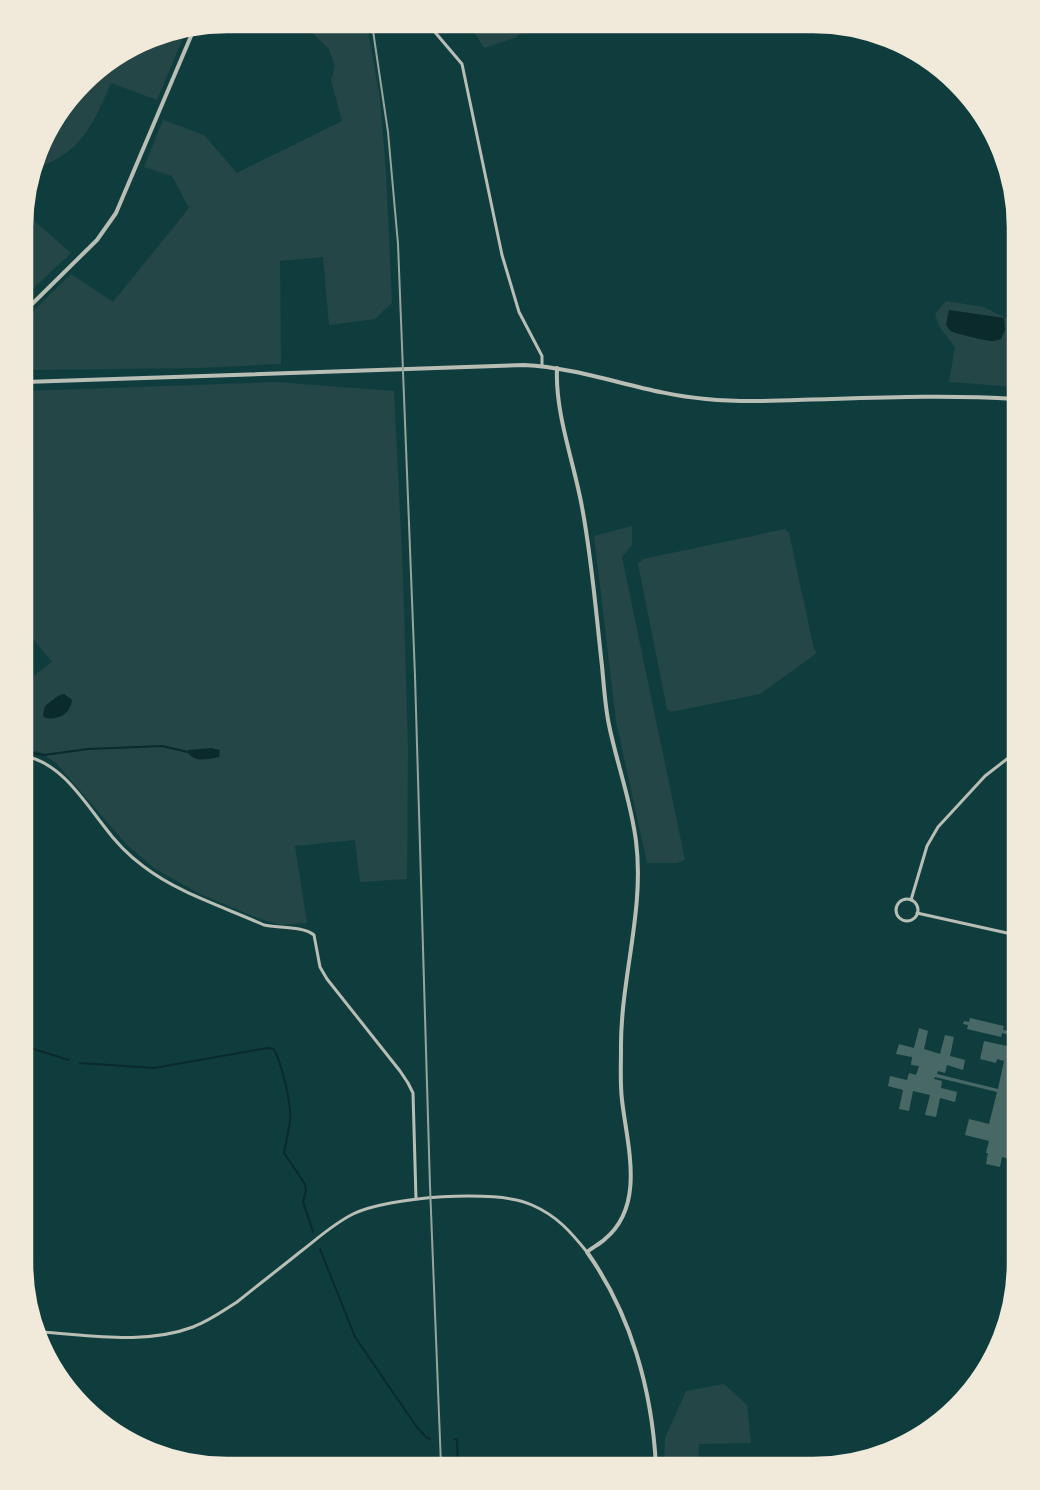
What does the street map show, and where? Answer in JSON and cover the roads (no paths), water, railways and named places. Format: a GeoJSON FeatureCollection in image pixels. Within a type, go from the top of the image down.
{"type":"FeatureCollection","features":[{"type":"Feature","properties":{"kind":"street"},"geometry":{"type":"LineString","coordinates":[[435,32],[462,64],[502,254],[519,312],[542,356],[542,366]]}},
{"type":"Feature","properties":{"kind":"street"},"geometry":{"type":"LineString","coordinates":[[32,304],[97,240],[116,213],[191,36]]}},
{"type":"Feature","properties":{"kind":"street"},"geometry":{"type":"LineString","coordinates":[[32,382],[505,365],[556,368],[669,394],[727,401],[948,396],[1008,398]]}},
{"type":"Feature","properties":{"kind":"street"},"geometry":{"type":"LineString","coordinates":[[556,368],[558,402],[574,466],[585,524],[609,725],[629,805],[637,853],[637,906],[624,992],[621,1046],[621,1098],[628,1138],[632,1183],[627,1207],[620,1221],[607,1238],[586,1252]]}},
{"type":"Feature","properties":{"kind":"street"},"geometry":{"type":"LineString","coordinates":[[32,758],[42,760],[50,766],[80,795],[121,845],[143,866],[162,879],[264,925],[278,928],[304,929],[314,935],[320,967],[327,979],[400,1072],[413,1093],[416,1200]]}},
{"type":"Feature","properties":{"kind":"street"},"geometry":{"type":"LineString","coordinates":[[911,900],[927,846],[938,827],[985,776],[1006,761]]}},
{"type":"Feature","properties":{"kind":"street"},"geometry":{"type":"LineString","coordinates":[[904,900],[911,900],[918,907],[918,913],[914,918],[903,920],[898,914],[897,909],[904,900]]}},
{"type":"Feature","properties":{"kind":"street"},"geometry":{"type":"LineString","coordinates":[[918,913],[1008,933]]}},
{"type":"Feature","properties":{"kind":"street"},"geometry":{"type":"LineString","coordinates":[[45,1332],[141,1337],[176,1332],[207,1321],[237,1302],[324,1233],[351,1215],[382,1204],[482,1195],[502,1197],[530,1204],[547,1212],[564,1225],[604,1277],[622,1316],[641,1369],[652,1424],[655,1458]]}},
{"type":"Feature","properties":{"kind":"waterway"},"geometry":{"type":"LineString","coordinates":[[32,753],[44,755],[88,749],[162,746],[188,752]]}},
{"type":"Feature","properties":{"kind":"waterway"},"geometry":{"type":"LineString","coordinates":[[32,1048],[69,1060]]}},
{"type":"Feature","properties":{"kind":"waterway"},"geometry":{"type":"LineString","coordinates":[[80,1063],[154,1068],[267,1048],[274,1049],[283,1075],[290,1115],[284,1153],[305,1184],[306,1190],[303,1202],[313,1232]]}},
{"type":"Feature","properties":{"kind":"waterway"},"geometry":{"type":"LineString","coordinates":[[320,1249],[355,1337],[416,1426],[430,1439]]}},
{"type":"Feature","properties":{"kind":"waterway"},"geometry":{"type":"LineString","coordinates":[[454,1439],[457,1439],[458,1458]]}},
{"type":"Feature","properties":{"kind":"railway"},"geometry":{"type":"LineString","coordinates":[[373,32],[388,132],[398,244],[415,676],[430,1186],[441,1458]]}}]}
